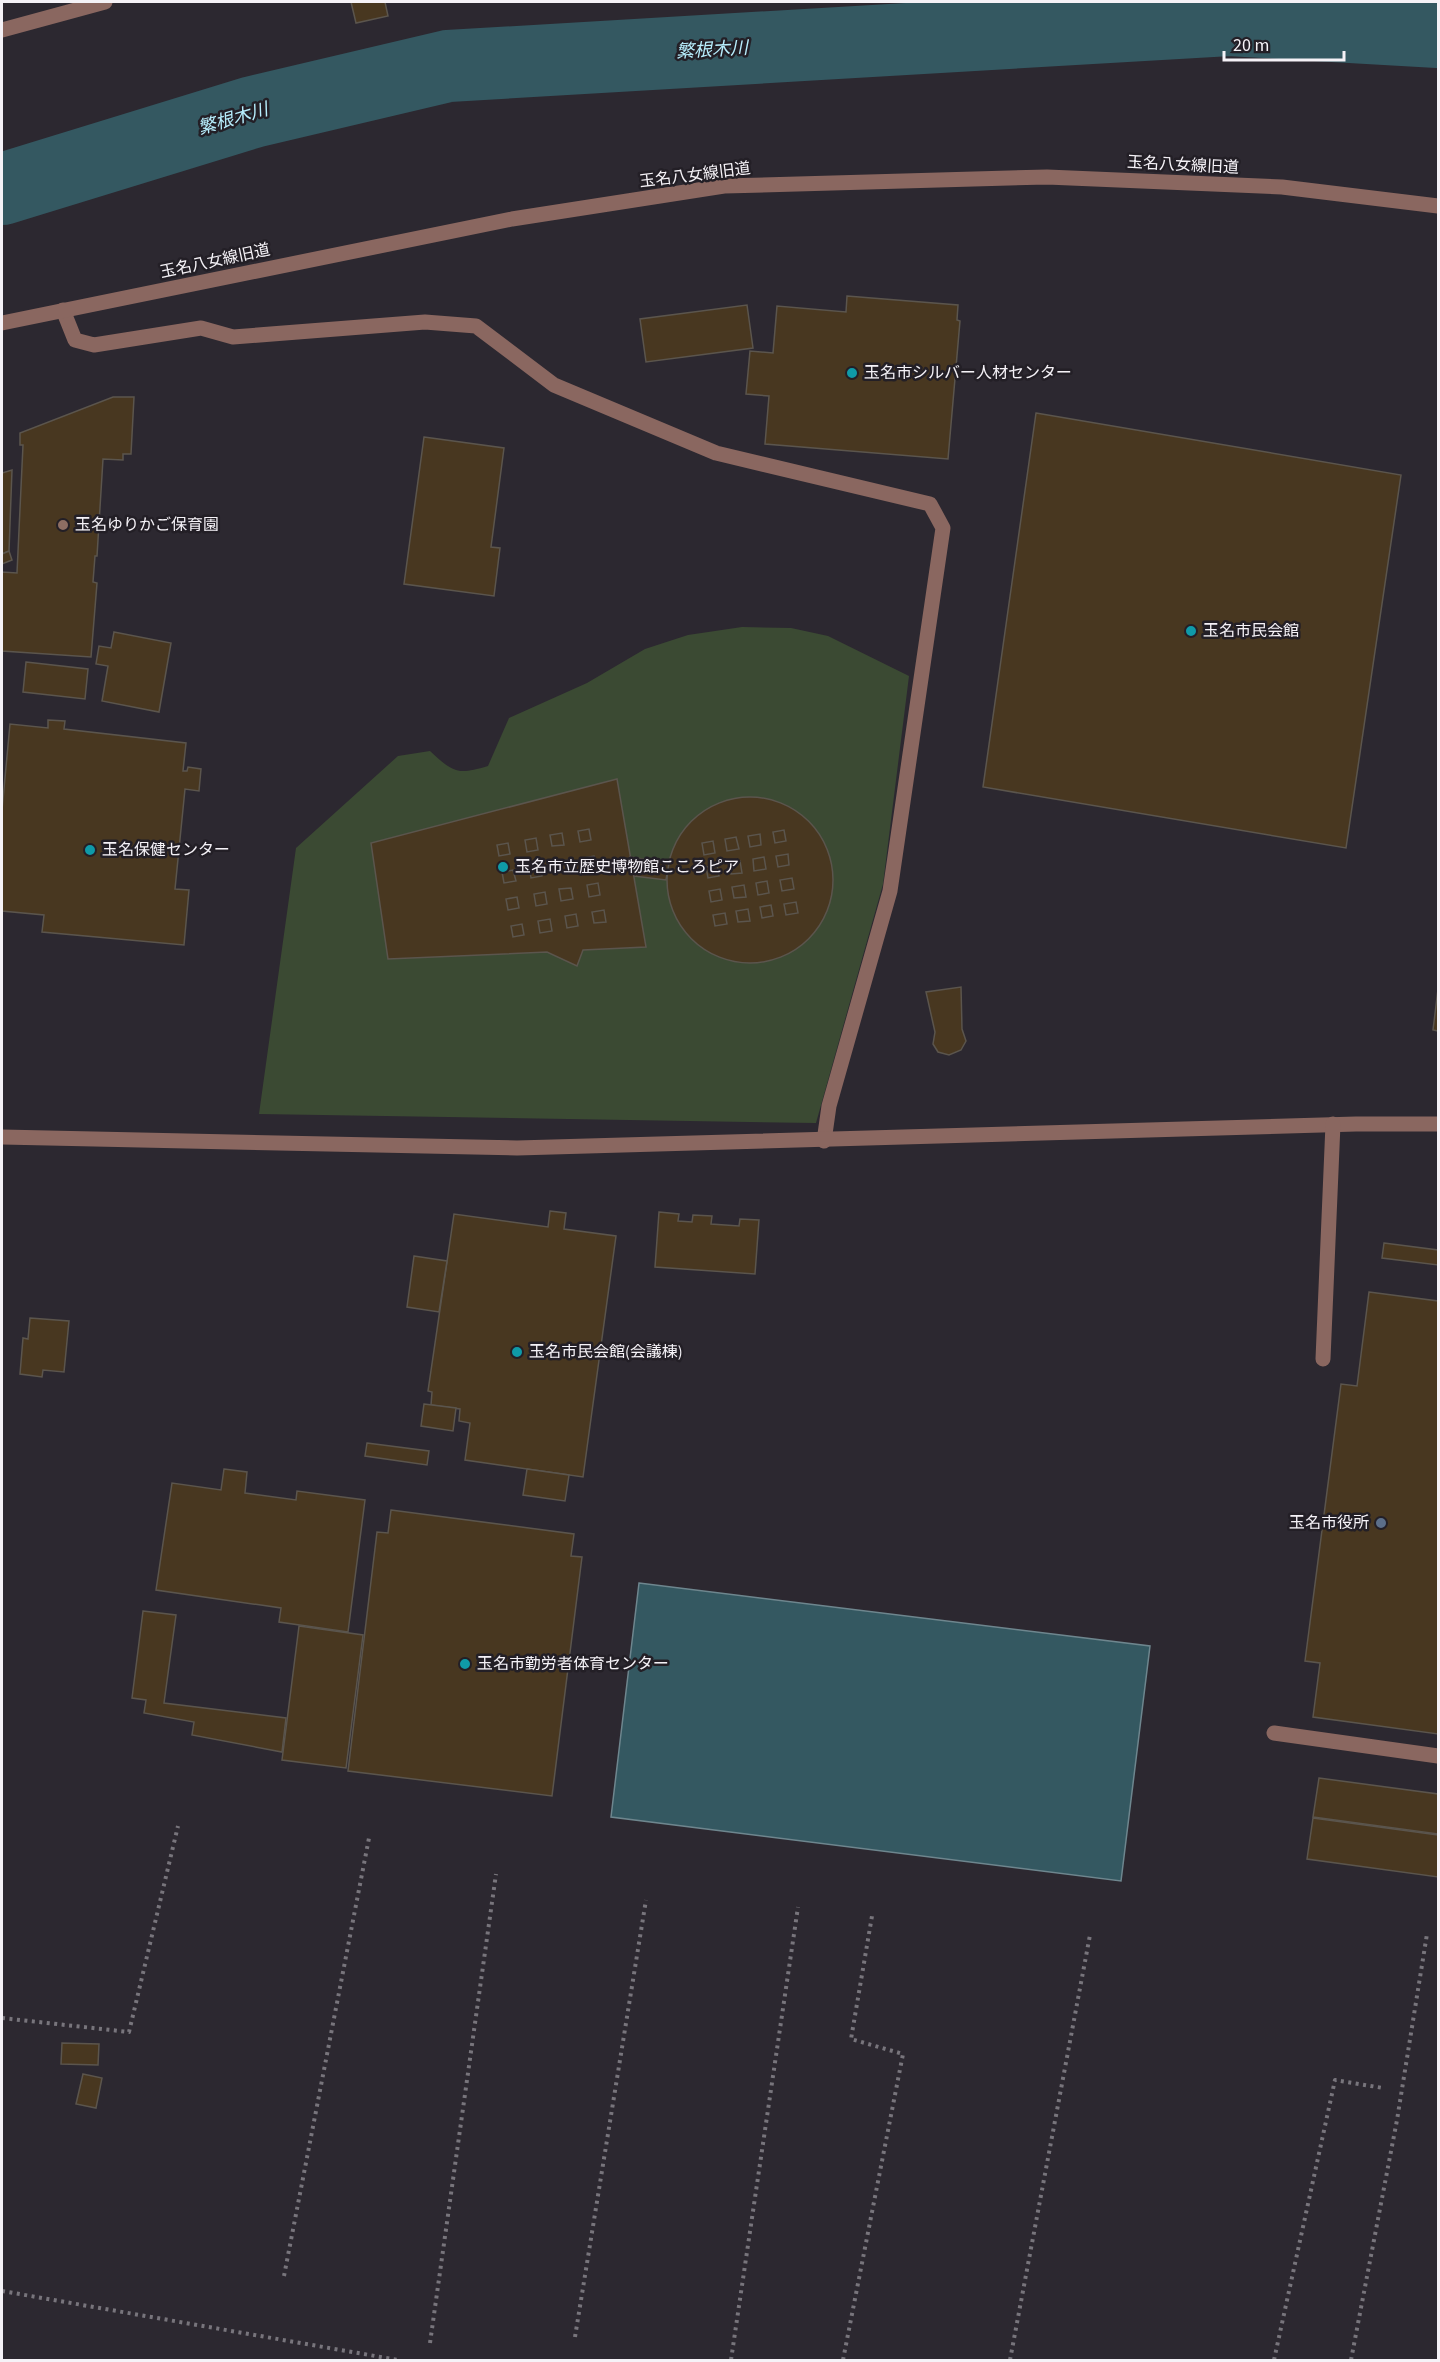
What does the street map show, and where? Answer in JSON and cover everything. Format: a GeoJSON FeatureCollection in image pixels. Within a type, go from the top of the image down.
{"type":"FeatureCollection","features":[{"type":"Feature","properties":{"kind":"street"},"geometry":{"type":"LineString","coordinates":[[2,30],[105,2]]}},
{"type":"Feature","properties":{"kind":"street","name":"玉名八女線旧道"},"geometry":{"type":"LineString","coordinates":[[2,323],[512,219],[724,186],[1047,177],[1282,188],[1438,206]]}},
{"type":"Feature","properties":{"kind":"street"},"geometry":{"type":"LineString","coordinates":[[63,310],[75,340],[94,345],[201,328],[233,337],[425,322],[476,326],[554,385],[716,453],[930,504],[943,528],[890,891],[829,1106],[824,1141]]}},
{"type":"Feature","properties":{"kind":"street"},"geometry":{"type":"LineString","coordinates":[[1323,1359],[1333,1124]]}},
{"type":"Feature","properties":{"kind":"street"},"geometry":{"type":"LineString","coordinates":[[2,1137],[517,1148],[824,1141],[1333,1124],[1438,1124]]}},
{"type":"Feature","properties":{"kind":"street"},"geometry":{"type":"LineString","coordinates":[[1274,1734],[1438,1756]]}},
{"type":"Feature","properties":{"kind":"path"},"geometry":{"type":"LineString","coordinates":[[2,2018],[129,2032],[178,1826]]}},
{"type":"Feature","properties":{"kind":"path"},"geometry":{"type":"LineString","coordinates":[[284,2276],[369,1838]]}},
{"type":"Feature","properties":{"kind":"path"},"geometry":{"type":"LineString","coordinates":[[430,2343],[496,1874]]}},
{"type":"Feature","properties":{"kind":"path"},"geometry":{"type":"LineString","coordinates":[[575,2337],[645,1900]]}},
{"type":"Feature","properties":{"kind":"path"},"geometry":{"type":"LineString","coordinates":[[731,2361],[798,1907]]}},
{"type":"Feature","properties":{"kind":"path"},"geometry":{"type":"LineString","coordinates":[[843,2361],[903,2054],[851,2038],[872,1916]]}},
{"type":"Feature","properties":{"kind":"path"},"geometry":{"type":"LineString","coordinates":[[1351,2361],[1397,2120],[1427,1934]]}},
{"type":"Feature","properties":{"kind":"path"},"geometry":{"type":"LineString","coordinates":[[1010,2361],[1090,1935]]}},
{"type":"Feature","properties":{"kind":"path"},"geometry":{"type":"LineString","coordinates":[[1274,2361],[1335,2080],[1383,2088]]}},
{"type":"Feature","properties":{"kind":"path"},"geometry":{"type":"LineString","coordinates":[[2,2291],[398,2361]]}},
{"type":"Feature","properties":{"kind":"green space"},"geometry":{"type":"Polygon","coordinates":[[[742,627],[791,628],[828,636],[909,676],[883,884],[816,1123],[259,1114],[296,848],[398,756],[430,751],[456,770],[469,771],[488,766],[509,718],[587,683],[645,649],[688,635],[742,627]]]}},
{"type":"Feature","properties":{"kind":"water"},"geometry":{"type":"Polygon","coordinates":[[[639,1583],[1150,1646],[1121,1881],[611,1817],[639,1583]]]}},
{"type":"Feature","properties":{"kind":"building"},"geometry":{"type":"Polygon","coordinates":[[[351,2],[385,2],[388,16],[356,23],[351,2]]]}},
{"type":"Feature","properties":{"kind":"building","name":"玉名市シルバー人材センター"},"geometry":{"type":"Polygon","coordinates":[[[847,296],[958,305],[957,320],[960,321],[948,459],[765,444],[769,396],[746,394],[750,351],[773,353],[777,306],[846,312],[847,296]]]}},
{"type":"Feature","properties":{"kind":"building"},"geometry":{"type":"Polygon","coordinates":[[[747,305],[753,348],[646,362],[640,319],[747,305]]]}},
{"type":"Feature","properties":{"kind":"building"},"geometry":{"type":"Polygon","coordinates":[[[113,397],[134,397],[131,454],[123,454],[123,460],[103,459],[97,556],[95,556],[93,582],[97,583],[91,657],[2,651],[2,572],[17,573],[23,445],[20,445],[20,433],[113,397]]]}},
{"type":"Feature","properties":{"kind":"building","name":"玉名市民会館"},"geometry":{"type":"Polygon","coordinates":[[[1036,413],[1401,475],[1346,848],[983,787],[1036,413]]]}},
{"type":"Feature","properties":{"kind":"building"},"geometry":{"type":"Polygon","coordinates":[[[424,437],[504,448],[491,547],[500,548],[494,596],[404,584],[424,437]]]}},
{"type":"Feature","properties":{"kind":"building"},"geometry":{"type":"Polygon","coordinates":[[[12,470],[9,551],[2,554],[2,473],[12,470]]]}},
{"type":"Feature","properties":{"kind":"building"},"geometry":{"type":"Polygon","coordinates":[[[9,551],[12,560],[2,564],[2,554],[9,551]]]}},
{"type":"Feature","properties":{"kind":"building"},"geometry":{"type":"Polygon","coordinates":[[[114,632],[171,643],[159,712],[102,701],[108,666],[96,664],[99,646],[111,648],[114,632]]]}},
{"type":"Feature","properties":{"kind":"building"},"geometry":{"type":"Polygon","coordinates":[[[26,662],[88,669],[85,699],[23,692],[26,662]]]}},
{"type":"Feature","properties":{"kind":"building","name":"玉名保健センター"},"geometry":{"type":"Polygon","coordinates":[[[48,720],[65,721],[64,729],[186,743],[183,771],[187,771],[188,767],[201,769],[199,791],[185,789],[175,889],[189,890],[184,945],[42,932],[44,915],[2,911],[2,810],[10,724],[48,728],[48,720]]]}},
{"type":"Feature","properties":{"kind":"building","name":"玉名市立歴史博物館こころピア"},"geometry":{"type":"Polygon","coordinates":[[[617,779],[646,947],[583,950],[577,966],[547,952],[388,959],[371,843],[617,779]]]}},
{"type":"Feature","properties":{"kind":"building"},"geometry":{"type":"Polygon","coordinates":[[[750,797],[782,803],[809,821],[827,848],[833,880],[827,912],[809,939],[782,957],[750,963],[718,957],[691,939],[673,912],[667,880],[673,848],[691,821],[718,803],[750,797]]]}},
{"type":"Feature","properties":{"kind":"building"},"geometry":{"type":"Polygon","coordinates":[[[589,829],[591,840],[580,842],[578,831],[589,829]]]}},
{"type":"Feature","properties":{"kind":"building"},"geometry":{"type":"Polygon","coordinates":[[[784,830],[786,841],[775,843],[773,832],[784,830]]]}},
{"type":"Feature","properties":{"kind":"building"},"geometry":{"type":"Polygon","coordinates":[[[562,833],[564,845],[552,846],[550,835],[562,833]]]}},
{"type":"Feature","properties":{"kind":"building"},"geometry":{"type":"Polygon","coordinates":[[[760,834],[761,845],[750,847],[748,836],[760,834]]]}},
{"type":"Feature","properties":{"kind":"building"},"geometry":{"type":"Polygon","coordinates":[[[736,837],[739,849],[727,851],[725,839],[736,837]]]}},
{"type":"Feature","properties":{"kind":"building"},"geometry":{"type":"Polygon","coordinates":[[[536,838],[538,850],[527,852],[525,840],[536,838]]]}},
{"type":"Feature","properties":{"kind":"building"},"geometry":{"type":"Polygon","coordinates":[[[713,841],[715,853],[704,855],[702,843],[713,841]]]}},
{"type":"Feature","properties":{"kind":"building"},"geometry":{"type":"Polygon","coordinates":[[[508,843],[510,854],[499,856],[497,845],[508,843]]]}},
{"type":"Feature","properties":{"kind":"building"},"geometry":{"type":"Polygon","coordinates":[[[788,854],[789,865],[778,867],[776,856],[788,854]]]}},
{"type":"Feature","properties":{"kind":"building"},"geometry":{"type":"Polygon","coordinates":[[[594,856],[596,867],[585,869],[583,858],[594,856]]]}},
{"type":"Feature","properties":{"kind":"building"},"geometry":{"type":"Polygon","coordinates":[[[630,857],[669,863],[666,880],[634,876],[630,857]]]}},
{"type":"Feature","properties":{"kind":"building"},"geometry":{"type":"Polygon","coordinates":[[[764,857],[766,869],[754,871],[753,859],[764,857]]]}},
{"type":"Feature","properties":{"kind":"building"},"geometry":{"type":"Polygon","coordinates":[[[567,860],[569,871],[558,873],[556,862],[567,860]]]}},
{"type":"Feature","properties":{"kind":"building"},"geometry":{"type":"Polygon","coordinates":[[[740,861],[742,873],[731,874],[729,863],[740,861]]]}},
{"type":"Feature","properties":{"kind":"building"},"geometry":{"type":"Polygon","coordinates":[[[541,865],[542,876],[531,878],[529,867],[541,865]]]}},
{"type":"Feature","properties":{"kind":"building"},"geometry":{"type":"Polygon","coordinates":[[[717,865],[719,876],[708,878],[706,867],[717,865]]]}},
{"type":"Feature","properties":{"kind":"building"},"geometry":{"type":"Polygon","coordinates":[[[513,870],[516,881],[504,883],[502,872],[513,870]]]}},
{"type":"Feature","properties":{"kind":"building"},"geometry":{"type":"Polygon","coordinates":[[[792,878],[794,889],[782,891],[780,880],[792,878]]]}},
{"type":"Feature","properties":{"kind":"building"},"geometry":{"type":"Polygon","coordinates":[[[767,881],[769,893],[758,895],[756,883],[767,881]]]}},
{"type":"Feature","properties":{"kind":"building"},"geometry":{"type":"Polygon","coordinates":[[[598,883],[600,895],[589,897],[587,885],[598,883]]]}},
{"type":"Feature","properties":{"kind":"building"},"geometry":{"type":"Polygon","coordinates":[[[744,885],[746,897],[734,898],[732,887],[744,885]]]}},
{"type":"Feature","properties":{"kind":"building"},"geometry":{"type":"Polygon","coordinates":[[[571,888],[573,899],[561,901],[559,889],[571,888]]]}},
{"type":"Feature","properties":{"kind":"building"},"geometry":{"type":"Polygon","coordinates":[[[720,889],[722,900],[711,902],[709,891],[720,889]]]}},
{"type":"Feature","properties":{"kind":"building"},"geometry":{"type":"Polygon","coordinates":[[[545,892],[547,904],[536,906],[534,894],[545,892]]]}},
{"type":"Feature","properties":{"kind":"building"},"geometry":{"type":"Polygon","coordinates":[[[517,897],[519,908],[508,910],[506,899],[517,897]]]}},
{"type":"Feature","properties":{"kind":"building"},"geometry":{"type":"Polygon","coordinates":[[[796,902],[798,913],[786,915],[784,904],[796,902]]]}},
{"type":"Feature","properties":{"kind":"building"},"geometry":{"type":"Polygon","coordinates":[[[771,905],[773,916],[762,918],[760,907],[771,905]]]}},
{"type":"Feature","properties":{"kind":"building"},"geometry":{"type":"Polygon","coordinates":[[[748,909],[750,921],[738,922],[736,911],[748,909]]]}},
{"type":"Feature","properties":{"kind":"building"},"geometry":{"type":"Polygon","coordinates":[[[604,910],[606,922],[594,923],[592,912],[604,910]]]}},
{"type":"Feature","properties":{"kind":"building"},"geometry":{"type":"Polygon","coordinates":[[[725,913],[727,924],[715,926],[713,915],[725,913]]]}},
{"type":"Feature","properties":{"kind":"building"},"geometry":{"type":"Polygon","coordinates":[[[576,914],[578,926],[567,928],[565,916],[576,914]]]}},
{"type":"Feature","properties":{"kind":"building"},"geometry":{"type":"Polygon","coordinates":[[[550,919],[552,931],[540,933],[538,921],[550,919]]]}},
{"type":"Feature","properties":{"kind":"building"},"geometry":{"type":"Polygon","coordinates":[[[522,924],[524,935],[513,937],[511,926],[522,924]]]}},
{"type":"Feature","properties":{"kind":"building"},"geometry":{"type":"Polygon","coordinates":[[[961,987],[962,1029],[966,1041],[961,1050],[949,1055],[938,1052],[933,1044],[935,1032],[926,992],[961,987]]]}},
{"type":"Feature","properties":{"kind":"building"},"geometry":{"type":"Polygon","coordinates":[[[1438,989],[1438,1031],[1433,1030],[1438,989]]]}},
{"type":"Feature","properties":{"kind":"building","name":"玉名市民会館(会議棟)"},"geometry":{"type":"Polygon","coordinates":[[[550,1211],[566,1213],[564,1229],[616,1236],[583,1477],[465,1460],[470,1423],[459,1421],[460,1409],[431,1405],[432,1392],[428,1391],[454,1214],[548,1227],[550,1211]]]}},
{"type":"Feature","properties":{"kind":"building"},"geometry":{"type":"Polygon","coordinates":[[[659,1212],[679,1214],[678,1221],[692,1222],[693,1215],[712,1216],[711,1224],[739,1226],[740,1219],[759,1220],[755,1274],[655,1267],[659,1212]]]}},
{"type":"Feature","properties":{"kind":"building"},"geometry":{"type":"Polygon","coordinates":[[[1384,1243],[1438,1250],[1438,1265],[1382,1258],[1384,1243]]]}},
{"type":"Feature","properties":{"kind":"building"},"geometry":{"type":"Polygon","coordinates":[[[414,1256],[447,1261],[439,1312],[407,1307],[414,1256]]]}},
{"type":"Feature","properties":{"kind":"building","name":"玉名市役所"},"geometry":{"type":"Polygon","coordinates":[[[1369,1292],[1438,1301],[1438,1734],[1313,1717],[1320,1663],[1305,1661],[1341,1384],[1357,1386],[1369,1292]]]}},
{"type":"Feature","properties":{"kind":"building"},"geometry":{"type":"Polygon","coordinates":[[[30,1318],[69,1321],[64,1372],[43,1370],[42,1377],[20,1374],[23,1338],[28,1339],[30,1318]]]}},
{"type":"Feature","properties":{"kind":"building"},"geometry":{"type":"Polygon","coordinates":[[[424,1404],[456,1408],[453,1431],[421,1426],[424,1404]]]}},
{"type":"Feature","properties":{"kind":"building"},"geometry":{"type":"Polygon","coordinates":[[[367,1443],[429,1451],[427,1465],[365,1456],[367,1443]]]}},
{"type":"Feature","properties":{"kind":"building"},"geometry":{"type":"Polygon","coordinates":[[[224,1469],[247,1472],[245,1493],[296,1500],[297,1491],[365,1500],[348,1632],[279,1622],[281,1608],[156,1590],[172,1483],[221,1490],[224,1469]]]}},
{"type":"Feature","properties":{"kind":"building"},"geometry":{"type":"Polygon","coordinates":[[[527,1469],[569,1475],[565,1501],[523,1495],[527,1469]]]}},
{"type":"Feature","properties":{"kind":"building","name":"玉名市勤労者体育センター"},"geometry":{"type":"Polygon","coordinates":[[[391,1510],[574,1534],[571,1556],[582,1557],[552,1796],[348,1771],[377,1532],[388,1533],[391,1510]]]}},
{"type":"Feature","properties":{"kind":"building"},"geometry":{"type":"Polygon","coordinates":[[[143,1611],[176,1615],[164,1703],[286,1718],[282,1752],[192,1735],[194,1722],[144,1713],[146,1700],[132,1698],[143,1611]]]}},
{"type":"Feature","properties":{"kind":"building"},"geometry":{"type":"Polygon","coordinates":[[[299,1626],[363,1635],[346,1768],[282,1760],[299,1626]]]}},
{"type":"Feature","properties":{"kind":"building"},"geometry":{"type":"Polygon","coordinates":[[[1319,1778],[1438,1794],[1438,1834],[1313,1817],[1319,1778]]]}},
{"type":"Feature","properties":{"kind":"building"},"geometry":{"type":"Polygon","coordinates":[[[1313,1818],[1438,1835],[1438,1877],[1307,1859],[1313,1818]]]}},
{"type":"Feature","properties":{"kind":"building"},"geometry":{"type":"Polygon","coordinates":[[[62,2043],[99,2044],[98,2065],[61,2064],[62,2043]]]}},
{"type":"Feature","properties":{"kind":"building"},"geometry":{"type":"Polygon","coordinates":[[[83,2074],[102,2078],[96,2108],[76,2104],[83,2074]]]}},
{"type":"Feature","properties":{"kind":"waterway","name":"繁根木川"},"geometry":{"type":"LineString","coordinates":[[2,189],[253,112],[448,66],[1229,20],[1438,32]]}},
{"type":"Feature","properties":{"kind":"place","name":"玉名市シルバー人材センター"},"geometry":{"type":"Point","coordinates":[852,373]}},
{"type":"Feature","properties":{"kind":"place","name":"玉名ゆりかご保育園"},"geometry":{"type":"Point","coordinates":[63,525]}},
{"type":"Feature","properties":{"kind":"place","name":"玉名市民会館"},"geometry":{"type":"Point","coordinates":[1191,631]}},
{"type":"Feature","properties":{"kind":"place","name":"玉名保健センター"},"geometry":{"type":"Point","coordinates":[90,850]}},
{"type":"Feature","properties":{"kind":"place","name":"玉名市立歴史博物館こころピア"},"geometry":{"type":"Point","coordinates":[503,867]}},
{"type":"Feature","properties":{"kind":"place","name":"玉名市民会館(会議棟)"},"geometry":{"type":"Point","coordinates":[517,1352]}},
{"type":"Feature","properties":{"kind":"place","name":"玉名市役所"},"geometry":{"type":"Point","coordinates":[1381,1523]}},
{"type":"Feature","properties":{"kind":"place","name":"玉名市勤労者体育センター"},"geometry":{"type":"Point","coordinates":[465,1664]}}]}
